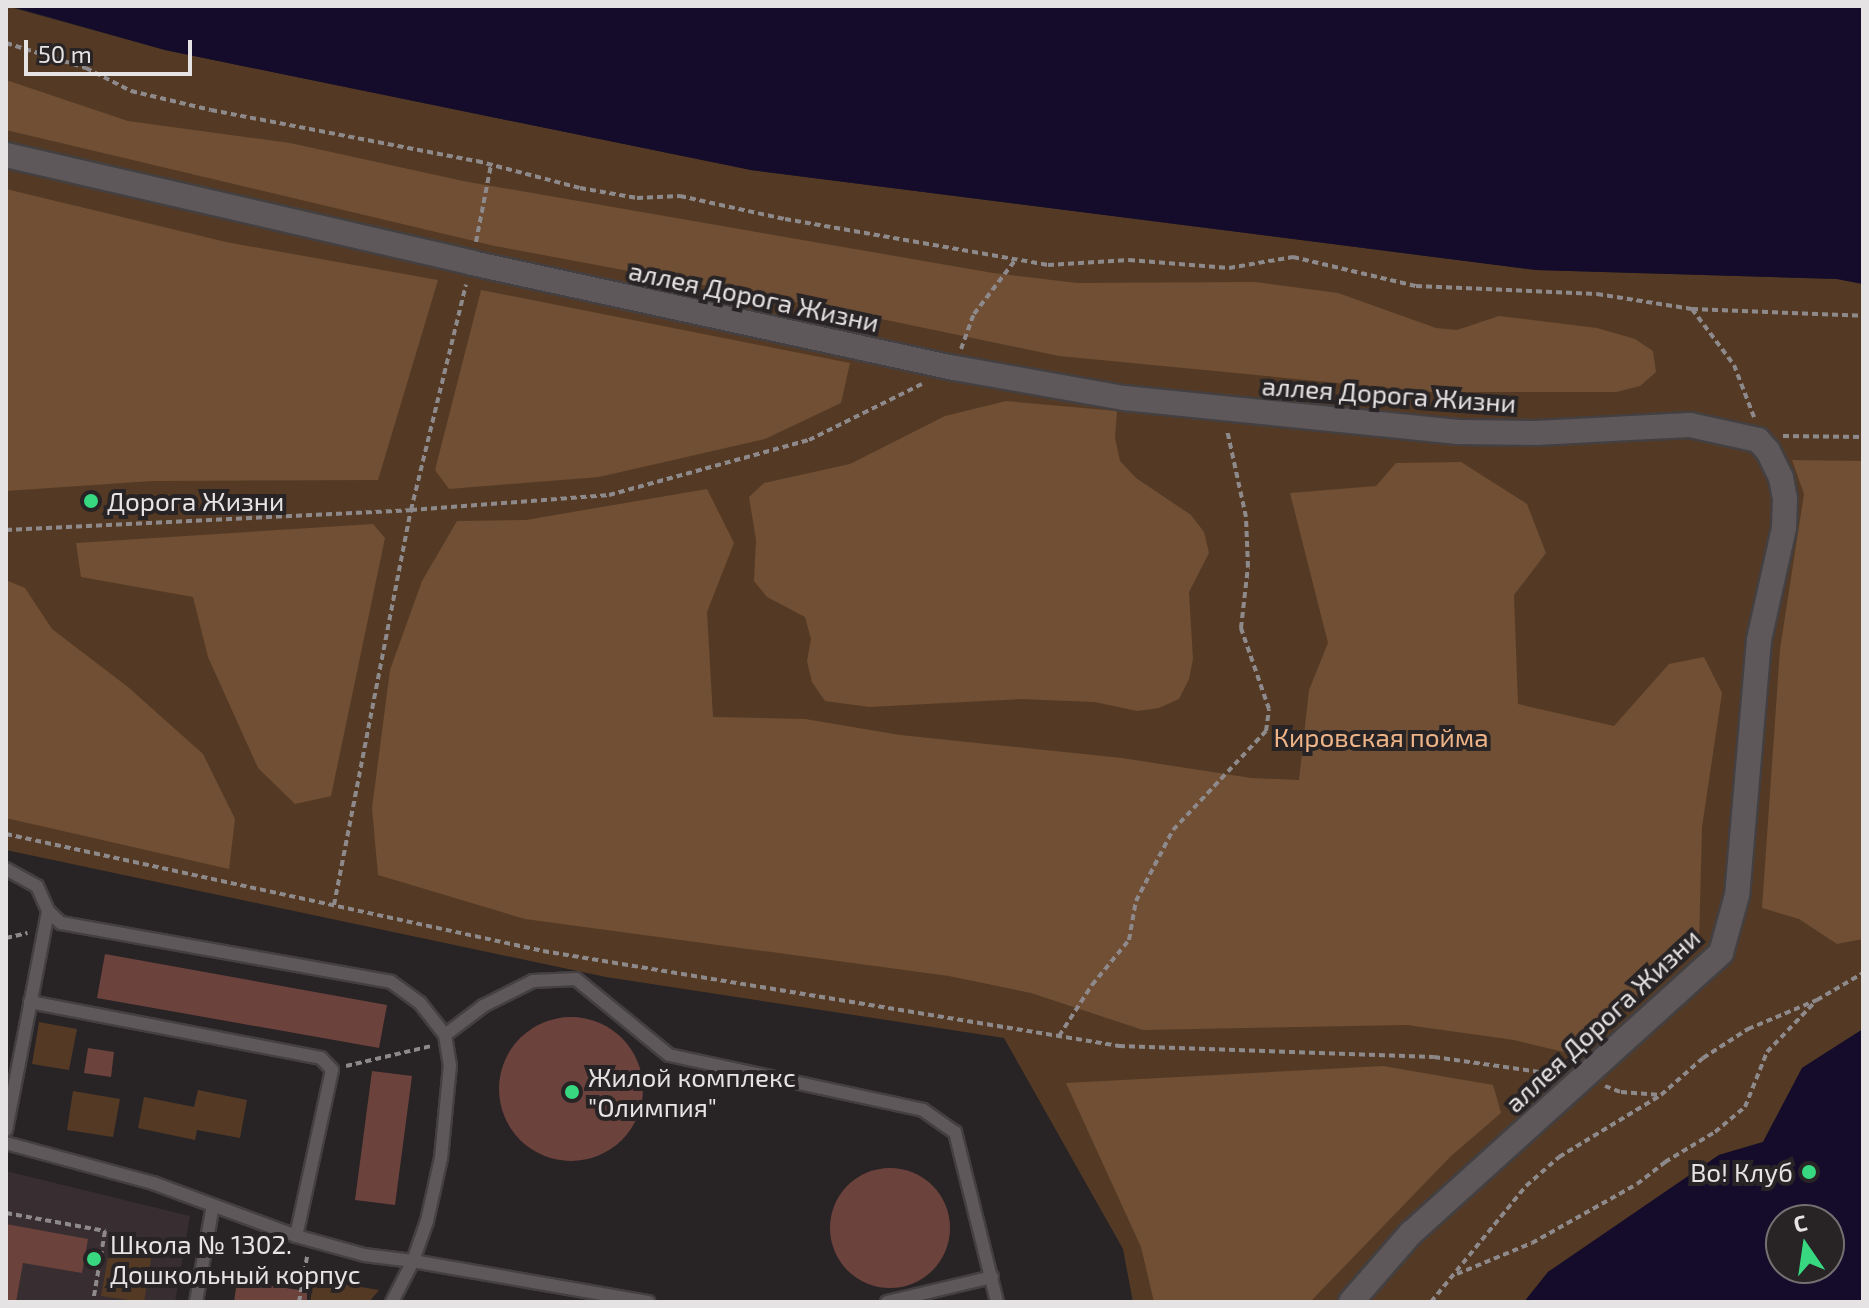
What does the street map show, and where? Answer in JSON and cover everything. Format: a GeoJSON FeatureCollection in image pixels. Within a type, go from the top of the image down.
{"type":"FeatureCollection","features":[{"type":"Feature","properties":{"kind":"street","name":"аллея Дорога Жизни"},"geometry":{"type":"LineString","coordinates":[[6,155],[472,263],[955,368],[1124,398],[1458,432],[1536,433],[1690,425],[1758,440],[1775,463],[1785,499],[1784,528],[1759,640],[1737,895],[1721,953],[1411,1233],[1351,1302]]}},
{"type":"Feature","properties":{"kind":"lane"},"geometry":{"type":"LineString","coordinates":[[6,869],[37,886],[48,911],[61,923],[391,982],[420,1003],[445,1035],[450,1065],[441,1158],[427,1221],[413,1261],[392,1302]]}},
{"type":"Feature","properties":{"kind":"lane"},"geometry":{"type":"LineString","coordinates":[[6,1130],[48,911]]}},
{"type":"Feature","properties":{"kind":"lane"},"geometry":{"type":"LineString","coordinates":[[445,1035],[483,1006],[533,981],[576,979],[669,1055],[923,1110],[955,1132],[997,1302]]}},
{"type":"Feature","properties":{"kind":"lane"},"geometry":{"type":"LineString","coordinates":[[30,1002],[321,1058],[332,1070],[296,1236]]}},
{"type":"Feature","properties":{"kind":"lane"},"geometry":{"type":"LineString","coordinates":[[6,1143],[153,1183],[296,1236],[375,1257],[648,1302]]}},
{"type":"Feature","properties":{"kind":"lane"},"geometry":{"type":"LineString","coordinates":[[196,1302],[213,1205]]}},
{"type":"Feature","properties":{"kind":"lane"},"geometry":{"type":"LineString","coordinates":[[887,1302],[992,1277]]}},
{"type":"Feature","properties":{"kind":"path"},"geometry":{"type":"LineString","coordinates":[[6,43],[86,68],[131,91],[491,165],[594,190],[637,198],[680,196],[785,219],[1048,265],[1129,260],[1229,268],[1293,257],[1416,286],[1597,294],[1692,309],[1863,316]]}},
{"type":"Feature","properties":{"kind":"path"},"geometry":{"type":"LineString","coordinates":[[334,905],[411,510],[472,263],[491,165]]}},
{"type":"Feature","properties":{"kind":"path"},"geometry":{"type":"LineString","coordinates":[[6,530],[411,510],[609,495],[809,440],[955,368],[974,314],[1016,259]]}},
{"type":"Feature","properties":{"kind":"path"},"geometry":{"type":"LineString","coordinates":[[1692,309],[1734,365],[1757,423],[1758,440],[1798,434],[1863,437]]}},
{"type":"Feature","properties":{"kind":"path"},"geometry":{"type":"LineString","coordinates":[[1059,1036],[1092,985],[1129,940],[1136,901],[1173,830],[1266,731],[1269,709],[1241,628],[1248,567],[1246,517],[1223,409]]}},
{"type":"Feature","properties":{"kind":"path"},"geometry":{"type":"LineString","coordinates":[[6,834],[543,951],[1119,1046],[1434,1057],[1582,1078],[1621,1092],[1661,1095]]}},
{"type":"Feature","properties":{"kind":"path"},"geometry":{"type":"LineString","coordinates":[[1431,1302],[1526,1186],[1548,1167],[1661,1095],[1703,1058],[1748,1029],[1817,1000],[1863,973]]}},
{"type":"Feature","properties":{"kind":"path"},"geometry":{"type":"LineString","coordinates":[[1455,1275],[1532,1243],[1637,1184],[1665,1162],[1715,1132],[1745,1107],[1767,1052],[1817,1000]]}},
{"type":"Feature","properties":{"kind":"path"},"geometry":{"type":"LineString","coordinates":[[332,1070],[433,1046]]}},
{"type":"Feature","properties":{"kind":"path"},"geometry":{"type":"LineString","coordinates":[[6,1213],[105,1231],[93,1302]]}},
{"type":"Feature","properties":{"kind":"path"},"geometry":{"type":"LineString","coordinates":[[299,1302],[310,1240]]}},
{"type":"Feature","properties":{"kind":"shaded area"},"geometry":{"type":"Polygon","coordinates":[[[10,6],[1863,6],[1863,284],[1837,279],[1536,270],[751,170],[165,50],[10,6]]]}},
{"type":"Feature","properties":{"kind":"shaded area","name":"Во! Клуб"},"geometry":{"type":"Polygon","coordinates":[[[1863,1029],[1863,1302],[1524,1302],[1548,1272],[1719,1155],[1763,1142],[1802,1068],[1863,1029]]]}},
{"type":"Feature","properties":{"kind":"shaded area","name":"Школа № 1302. Дошкольный корпус"},"geometry":{"type":"Polygon","coordinates":[[[6,1171],[190,1216],[175,1302],[6,1302],[6,1171]]]}},
{"type":"Feature","properties":{"kind":"green space","name":"Кировская пойма"},"geometry":{"type":"Polygon","coordinates":[[[6,6],[165,50],[751,170],[1536,270],[1837,279],[1863,284],[1863,1029],[1802,1068],[1763,1142],[1719,1155],[1548,1272],[1524,1302],[1133,1302],[1123,1249],[1004,1038],[606,977],[6,850],[6,6]]]}},
{"type":"Feature","properties":{"kind":"green space"},"geometry":{"type":"Polygon","coordinates":[[[6,80],[128,121],[290,143],[463,181],[993,273],[1077,283],[1255,282],[1338,293],[1436,328],[1457,330],[1499,316],[1597,328],[1635,339],[1653,351],[1656,372],[1640,386],[1616,392],[1431,392],[1059,356],[843,311],[495,246],[6,130],[6,80]]]}},
{"type":"Feature","properties":{"kind":"green space"},"geometry":{"type":"Polygon","coordinates":[[[6,189],[226,242],[438,280],[378,480],[152,481],[6,491],[6,189]]]}},
{"type":"Feature","properties":{"kind":"green space"},"geometry":{"type":"Polygon","coordinates":[[[481,290],[850,363],[841,403],[765,439],[599,477],[449,489],[435,470],[481,290]]]}},
{"type":"Feature","properties":{"kind":"green space"},"geometry":{"type":"Polygon","coordinates":[[[1006,401],[1117,411],[1115,438],[1120,461],[1136,478],[1191,515],[1204,532],[1209,553],[1189,592],[1193,659],[1189,679],[1179,699],[1159,708],[1137,711],[1095,702],[1021,699],[869,707],[825,701],[812,682],[807,661],[811,639],[805,617],[767,597],[754,581],[756,540],[749,497],[764,483],[850,464],[945,416],[1006,401]]]}},
{"type":"Feature","properties":{"kind":"green space"},"geometry":{"type":"Polygon","coordinates":[[[1792,460],[1863,461],[1863,939],[1837,944],[1799,919],[1762,908],[1780,649],[1804,494],[1792,460]]]}},
{"type":"Feature","properties":{"kind":"green space"},"geometry":{"type":"Polygon","coordinates":[[[1461,462],[1527,504],[1546,553],[1514,595],[1518,704],[1614,726],[1669,664],[1704,657],[1722,693],[1702,827],[1699,944],[1568,1053],[1514,1040],[1407,1025],[1143,1030],[1031,993],[949,976],[525,919],[378,875],[372,808],[390,670],[422,581],[457,521],[526,520],[707,489],[734,543],[707,612],[713,717],[805,719],[900,735],[1122,758],[1251,778],[1299,780],[1309,690],[1328,643],[1290,493],[1376,486],[1396,463],[1461,462]]]}},
{"type":"Feature","properties":{"kind":"green space"},"geometry":{"type":"Polygon","coordinates":[[[373,524],[385,538],[331,796],[295,804],[258,768],[208,657],[193,597],[81,577],[76,543],[373,524]]]}},
{"type":"Feature","properties":{"kind":"green space"},"geometry":{"type":"Polygon","coordinates":[[[6,580],[25,588],[52,629],[128,687],[203,754],[235,819],[229,869],[6,818],[6,580]]]}},
{"type":"Feature","properties":{"kind":"green space"},"geometry":{"type":"Polygon","coordinates":[[[39,1022],[77,1029],[69,1070],[32,1064],[39,1022]]]}},
{"type":"Feature","properties":{"kind":"green space"},"geometry":{"type":"Polygon","coordinates":[[[1383,1066],[1493,1085],[1501,1113],[1451,1156],[1310,1302],[1154,1302],[1141,1247],[1066,1083],[1383,1066]]]}},
{"type":"Feature","properties":{"kind":"green space"},"geometry":{"type":"Polygon","coordinates":[[[198,1090],[247,1100],[240,1138],[197,1130],[195,1140],[138,1128],[144,1097],[194,1107],[198,1090]]]}},
{"type":"Feature","properties":{"kind":"green space"},"geometry":{"type":"Polygon","coordinates":[[[73,1091],[120,1099],[113,1137],[67,1130],[73,1091]]]}},
{"type":"Feature","properties":{"kind":"green space"},"geometry":{"type":"Polygon","coordinates":[[[112,1234],[154,1241],[144,1302],[101,1296],[112,1234]]]}},
{"type":"Feature","properties":{"kind":"green space"},"geometry":{"type":"Polygon","coordinates":[[[314,1279],[379,1290],[369,1302],[310,1302],[314,1279]]]}},
{"type":"Feature","properties":{"kind":"building"},"geometry":{"type":"Polygon","coordinates":[[[105,954],[387,1005],[379,1048],[97,998],[105,954]]]}},
{"type":"Feature","properties":{"kind":"building","name":"Жилой комплекс \"Олимпия\""},"geometry":{"type":"Polygon","coordinates":[[[571,1017],[598,1023],[622,1038],[637,1062],[643,1089],[637,1116],[622,1140],[598,1155],[571,1161],[544,1155],[520,1140],[505,1116],[499,1089],[505,1062],[520,1038],[544,1023],[571,1017]]]}},
{"type":"Feature","properties":{"kind":"building"},"geometry":{"type":"Polygon","coordinates":[[[88,1048],[114,1052],[111,1077],[84,1073],[88,1048]]]}},
{"type":"Feature","properties":{"kind":"building"},"geometry":{"type":"Polygon","coordinates":[[[372,1071],[412,1076],[395,1205],[355,1200],[372,1071]]]}},
{"type":"Feature","properties":{"kind":"building"},"geometry":{"type":"Polygon","coordinates":[[[890,1168],[913,1172],[933,1185],[946,1205],[950,1228],[946,1251],[933,1271],[913,1284],[890,1288],[867,1284],[847,1271],[834,1251],[830,1228],[834,1205],[847,1185],[867,1172],[890,1168]]]}},
{"type":"Feature","properties":{"kind":"building"},"geometry":{"type":"Polygon","coordinates":[[[6,1224],[88,1239],[82,1273],[23,1263],[16,1302],[6,1302],[6,1224]]]}},
{"type":"Feature","properties":{"kind":"building"},"geometry":{"type":"Polygon","coordinates":[[[237,1281],[307,1291],[307,1302],[234,1302],[237,1281]]]}},
{"type":"Feature","properties":{"kind":"place","name":"Дорога Жизни"},"geometry":{"type":"Point","coordinates":[91,501]}},
{"type":"Feature","properties":{"kind":"place","name":"Жилой комплекс \"Олимпия\""},"geometry":{"type":"Point","coordinates":[572,1092]}},
{"type":"Feature","properties":{"kind":"place","name":"Во! Клуб"},"geometry":{"type":"Point","coordinates":[1809,1172]}},
{"type":"Feature","properties":{"kind":"place","name":"Школа № 1302. Дошкольный корпус"},"geometry":{"type":"Point","coordinates":[94,1259]}}]}
